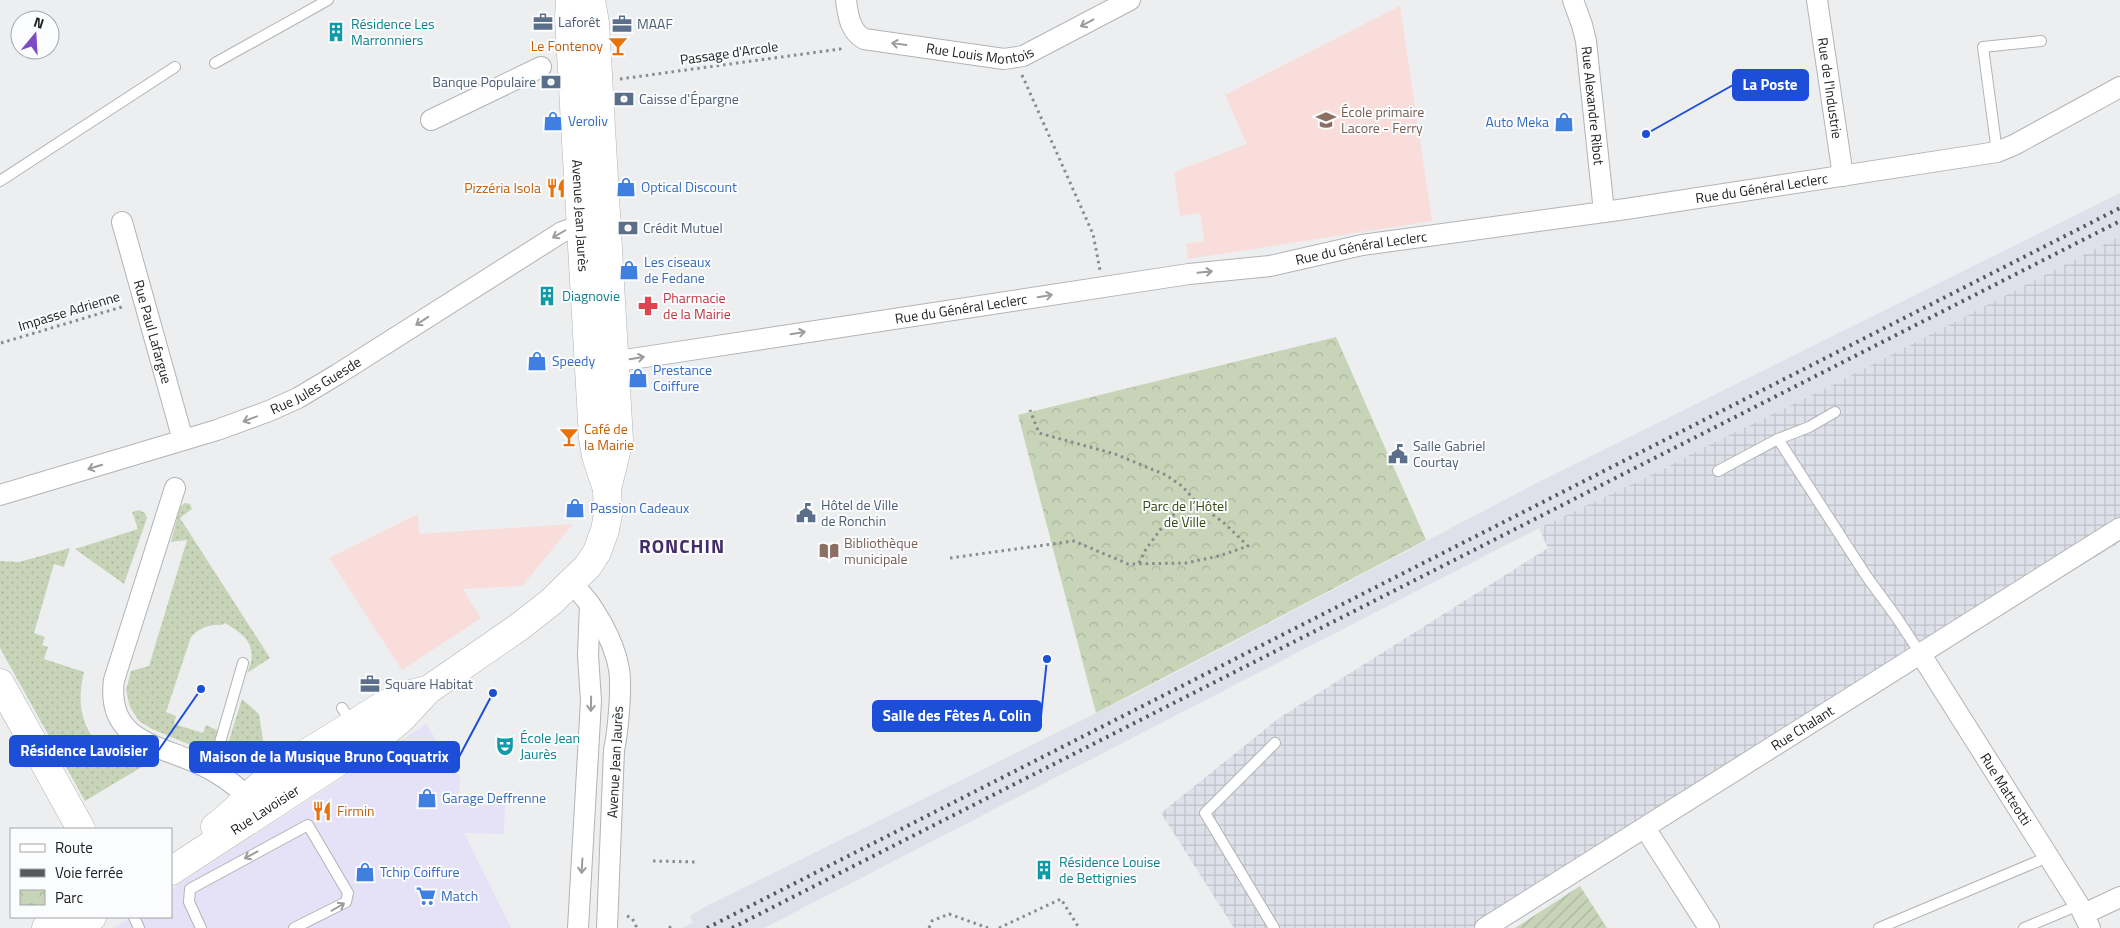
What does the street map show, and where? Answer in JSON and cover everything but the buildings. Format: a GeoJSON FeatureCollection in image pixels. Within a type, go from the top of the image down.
{"type":"FeatureCollection","features":[{"type":"Feature","properties":{"kind":"main road","name":"Avenue Jean Jaurès"},"geometry":{"type":"LineString","coordinates":[[580,592],[603,538],[608,514],[607,489],[593,445],[600,361],[593,226],[598,82],[595,23],[580,2],[569,18],[556,66],[593,226]]}},
{"type":"Feature","properties":{"kind":"main road","name":"Rue Lavoisier"},"geometry":{"type":"LineString","coordinates":[[172,870],[255,805],[389,729],[428,690],[519,627],[580,592]]}},
{"type":"Feature","properties":{"kind":"main road"},"geometry":{"type":"LineString","coordinates":[[0,683],[80,828]]}},
{"type":"Feature","properties":{"kind":"main road","name":"Rue Lavoisier"},"geometry":{"type":"LineString","coordinates":[[255,805],[261,783],[312,744],[355,719],[403,696],[428,690]]}},
{"type":"Feature","properties":{"kind":"main road","name":"Rue Lavoisier"},"geometry":{"type":"LineString","coordinates":[[172,855],[229,825]]}},
{"type":"Feature","properties":{"kind":"main road"},"geometry":{"type":"LineString","coordinates":[[46,928],[63,918]]}},
{"type":"Feature","properties":{"kind":"main road"},"geometry":{"type":"LineString","coordinates":[[71,928],[90,918]]}},
{"type":"Feature","properties":{"kind":"street"},"geometry":{"type":"LineString","coordinates":[[846,0],[851,26],[858,36]]}},
{"type":"Feature","properties":{"kind":"street","name":"Rue Louis Montois"},"geometry":{"type":"LineString","coordinates":[[858,36],[864,39],[1013,59],[1023,56],[1130,0]]}},
{"type":"Feature","properties":{"kind":"street","name":"Rue Alexandre Ribot"},"geometry":{"type":"LineString","coordinates":[[1573,0],[1586,41],[1604,212]]}},
{"type":"Feature","properties":{"kind":"street","name":"Rue de l'Industrie"},"geometry":{"type":"LineString","coordinates":[[1817,0],[1843,176]]}},
{"type":"Feature","properties":{"kind":"street"},"geometry":{"type":"LineString","coordinates":[[431,120],[556,66]]}},
{"type":"Feature","properties":{"kind":"street","name":"Rue du Général Leclerc"},"geometry":{"type":"LineString","coordinates":[[600,361],[1189,274],[1263,267],[1362,246],[1604,212],[1997,152],[2014,145],[2120,87]]}},
{"type":"Feature","properties":{"kind":"street","name":"Rue Paul Lafargue"},"geometry":{"type":"LineString","coordinates":[[122,222],[183,440]]}},
{"type":"Feature","properties":{"kind":"street","name":"Rue Jules Guesde"},"geometry":{"type":"LineString","coordinates":[[0,495],[241,422],[298,398],[562,232],[593,226]]}},
{"type":"Feature","properties":{"kind":"street"},"geometry":{"type":"LineString","coordinates":[[175,488],[114,680],[111,696],[115,714],[122,725],[135,736],[212,770],[255,805]]}},
{"type":"Feature","properties":{"kind":"street","name":"Rue Chalant"},"geometry":{"type":"LineString","coordinates":[[1485,928],[2120,528]]}},
{"type":"Feature","properties":{"kind":"street","name":"Avenue Jean Jaurès"},"geometry":{"type":"LineString","coordinates":[[578,928],[591,701],[588,656],[580,592]]}},
{"type":"Feature","properties":{"kind":"street","name":"Avenue Jean Jaurès"},"geometry":{"type":"LineString","coordinates":[[580,592],[609,640],[620,670],[617,734],[614,750],[607,928]]}},
{"type":"Feature","properties":{"kind":"street","name":"Rue Matteotti"},"geometry":{"type":"LineString","coordinates":[[1920,654],[2084,916]]}},
{"type":"Feature","properties":{"kind":"street"},"geometry":{"type":"LineString","coordinates":[[1645,828],[1709,928]]}},
{"type":"Feature","properties":{"kind":"street"},"geometry":{"type":"LineString","coordinates":[[2084,916],[2120,897]]}},
{"type":"Feature","properties":{"kind":"lane"},"geometry":{"type":"LineString","coordinates":[[215,63],[328,0]]}},
{"type":"Feature","properties":{"kind":"lane"},"geometry":{"type":"LineString","coordinates":[[1997,152],[1983,47],[2041,41]]}},
{"type":"Feature","properties":{"kind":"lane"},"geometry":{"type":"LineString","coordinates":[[0,181],[175,67]]}},
{"type":"Feature","properties":{"kind":"lane"},"geometry":{"type":"LineString","coordinates":[[1718,471],[1778,438],[1809,427],[1835,412]]}},
{"type":"Feature","properties":{"kind":"lane"},"geometry":{"type":"LineString","coordinates":[[1778,438],[1866,577],[1897,618],[1920,654]]}},
{"type":"Feature","properties":{"kind":"lane"},"geometry":{"type":"LineString","coordinates":[[605,445],[607,489]]}},
{"type":"Feature","properties":{"kind":"lane"},"geometry":{"type":"LineString","coordinates":[[212,770],[242,663]]}},
{"type":"Feature","properties":{"kind":"lane"},"geometry":{"type":"LineString","coordinates":[[1274,928],[1205,813],[1275,743]]}},
{"type":"Feature","properties":{"kind":"lane"},"geometry":{"type":"LineString","coordinates":[[255,805],[288,780]]}},
{"type":"Feature","properties":{"kind":"lane"},"geometry":{"type":"LineString","coordinates":[[201,928],[188,902],[190,889],[308,825],[348,893],[346,902],[339,908],[294,928]]}},
{"type":"Feature","properties":{"kind":"lane"},"geometry":{"type":"LineString","coordinates":[[1879,928],[2048,857]]}},
{"type":"Feature","properties":{"kind":"lane"},"geometry":{"type":"LineString","coordinates":[[2024,928],[2084,916]]}},
{"type":"Feature","properties":{"kind":"path","name":"Passage d'Arcole"},"geometry":{"type":"LineString","coordinates":[[598,82],[840,49],[858,36]]}},
{"type":"Feature","properties":{"kind":"path"},"geometry":{"type":"LineString","coordinates":[[1013,59],[1026,82],[1093,234],[1103,287]]}},
{"type":"Feature","properties":{"kind":"path","name":"Impasse Adrienne"},"geometry":{"type":"LineString","coordinates":[[1,343],[144,300]]}},
{"type":"Feature","properties":{"kind":"path"},"geometry":{"type":"LineString","coordinates":[[950,558],[1009,552],[1074,541],[1128,564],[1186,563],[1219,556],[1248,546],[1223,522],[1195,500],[1182,486],[1166,475],[1115,454],[1039,433],[1030,410]]}},
{"type":"Feature","properties":{"kind":"path"},"geometry":{"type":"LineString","coordinates":[[1138,563],[1169,518],[1195,500]]}},
{"type":"Feature","properties":{"kind":"path"},"geometry":{"type":"LineString","coordinates":[[653,861],[697,862]]}},
{"type":"Feature","properties":{"kind":"path"},"geometry":{"type":"LineString","coordinates":[[999,928],[1061,899],[1078,928]]}},
{"type":"Feature","properties":{"kind":"path"},"geometry":{"type":"LineString","coordinates":[[929,928],[932,921],[949,914],[988,928]]}},
{"type":"Feature","properties":{"kind":"path"},"geometry":{"type":"LineString","coordinates":[[669,928],[672,926],[673,928]]}},
{"type":"Feature","properties":{"kind":"shaded area","name":"École primaire Lacore - Ferry"},"geometry":{"type":"Polygon","coordinates":[[[1400,6],[1432,221],[1188,259],[1186,244],[1204,241],[1200,213],[1180,216],[1174,172],[1247,144],[1225,95],[1400,6]]]}},
{"type":"Feature","properties":{"kind":"shaded area"},"geometry":{"type":"Polygon","coordinates":[[[2120,193],[2120,236],[1836,383],[1539,528],[764,928],[682,928],[693,923],[690,916],[703,908],[1133,695],[1531,486],[2120,193]]]}},
{"type":"Feature","properties":{"kind":"shaded area"},"geometry":{"type":"Polygon","coordinates":[[[2120,236],[2120,542],[1935,655],[1499,928],[1234,928],[1161,813],[1279,718],[1548,548],[1539,528],[1836,383],[2120,236]]]}},
{"type":"Feature","properties":{"kind":"shaded area"},"geometry":{"type":"Polygon","coordinates":[[[418,514],[419,534],[573,524],[522,586],[463,589],[481,618],[402,670],[329,558],[418,514]]]}},
{"type":"Feature","properties":{"kind":"shaded area"},"geometry":{"type":"Polygon","coordinates":[[[426,724],[460,777],[459,802],[505,805],[504,834],[464,833],[511,928],[114,928],[129,918],[172,918],[172,888],[426,724]]]}},
{"type":"Feature","properties":{"kind":"green space","name":"Parc de l’Hôtel de Ville"},"geometry":{"type":"Polygon","coordinates":[[[1336,337],[1426,540],[1096,713],[1018,415],[1336,337]]]}},
{"type":"Feature","properties":{"kind":"green space"},"geometry":{"type":"Polygon","coordinates":[[[185,503],[190,504],[192,509],[180,518],[270,658],[247,673],[252,656],[249,643],[225,623],[205,627],[191,637],[166,712],[176,716],[174,724],[203,733],[206,725],[219,731],[210,753],[152,729],[139,721],[130,707],[126,690],[131,671],[149,666],[187,540],[171,542],[180,507],[185,503]]]}},
{"type":"Feature","properties":{"kind":"green space"},"geometry":{"type":"Polygon","coordinates":[[[139,510],[145,513],[147,518],[124,584],[75,549],[138,529],[132,512],[139,510]]]}},
{"type":"Feature","properties":{"kind":"green space"},"geometry":{"type":"Polygon","coordinates":[[[70,548],[64,567],[54,564],[34,633],[45,637],[42,645],[48,647],[44,659],[84,672],[81,686],[82,713],[91,735],[99,745],[121,763],[129,747],[150,762],[85,801],[0,648],[0,561],[19,562],[70,548]]]}},
{"type":"Feature","properties":{"kind":"green space"},"geometry":{"type":"Polygon","coordinates":[[[242,699],[259,714],[266,760],[247,771],[228,762],[225,753],[242,699]]]}},
{"type":"Feature","properties":{"kind":"green space"},"geometry":{"type":"Polygon","coordinates":[[[1580,886],[1607,928],[1515,928],[1580,886]]]}},
{"type":"Feature","properties":{"kind":"railway"},"geometry":{"type":"LineString","coordinates":[[707,928],[2120,208]]}},
{"type":"Feature","properties":{"kind":"railway"},"geometry":{"type":"LineString","coordinates":[[732,928],[2120,221]]}},
{"type":"Feature","properties":{"kind":"place","name":"Laforêt"},"geometry":{"type":"Point","coordinates":[543,22]}},
{"type":"Feature","properties":{"kind":"place","name":"MAAF"},"geometry":{"type":"Point","coordinates":[622,24]}},
{"type":"Feature","properties":{"kind":"place","name":"Résidence Les Marronniers"},"geometry":{"type":"Point","coordinates":[336,32]}},
{"type":"Feature","properties":{"kind":"place","name":"Le Fontenoy"},"geometry":{"type":"Point","coordinates":[618,46]}},
{"type":"Feature","properties":{"kind":"place","name":"Banque Populaire"},"geometry":{"type":"Point","coordinates":[551,82]}},
{"type":"Feature","properties":{"kind":"place","name":"Caisse d'Épargne"},"geometry":{"type":"Point","coordinates":[624,99]}},
{"type":"Feature","properties":{"kind":"place","name":"École primaire Lacore - Ferry"},"geometry":{"type":"Point","coordinates":[1326,120]}},
{"type":"Feature","properties":{"kind":"place","name":"Veroliv"},"geometry":{"type":"Point","coordinates":[553,121]}},
{"type":"Feature","properties":{"kind":"place","name":"Auto Meka"},"geometry":{"type":"Point","coordinates":[1564,122]}},
{"type":"Feature","properties":{"kind":"place","name":"La Poste"},"geometry":{"type":"Point","coordinates":[1646,134]}},
{"type":"Feature","properties":{"kind":"place","name":"Optical Discount"},"geometry":{"type":"Point","coordinates":[626,187]}},
{"type":"Feature","properties":{"kind":"place","name":"Pizzéria Isola"},"geometry":{"type":"Point","coordinates":[556,188]}},
{"type":"Feature","properties":{"kind":"place","name":"Crédit Mutuel"},"geometry":{"type":"Point","coordinates":[628,228]}},
{"type":"Feature","properties":{"kind":"place","name":"Les ciseaux de Fedane"},"geometry":{"type":"Point","coordinates":[629,270]}},
{"type":"Feature","properties":{"kind":"place","name":"Diagnovie"},"geometry":{"type":"Point","coordinates":[547,296]}},
{"type":"Feature","properties":{"kind":"place","name":"Pharmacie de la Mairie"},"geometry":{"type":"Point","coordinates":[648,306]}},
{"type":"Feature","properties":{"kind":"place","name":"Speedy"},"geometry":{"type":"Point","coordinates":[537,361]}},
{"type":"Feature","properties":{"kind":"place","name":"Prestance Coiffure"},"geometry":{"type":"Point","coordinates":[638,378]}},
{"type":"Feature","properties":{"kind":"place","name":"Café de la Mairie"},"geometry":{"type":"Point","coordinates":[569,437]}},
{"type":"Feature","properties":{"kind":"place","name":"Salle Gabriel Courtay"},"geometry":{"type":"Point","coordinates":[1398,454]}},
{"type":"Feature","properties":{"kind":"place","name":"Passion Cadeaux"},"geometry":{"type":"Point","coordinates":[575,508]}},
{"type":"Feature","properties":{"kind":"place","name":"Hôtel de Ville de Ronchin"},"geometry":{"type":"Point","coordinates":[806,513]}},
{"type":"Feature","properties":{"kind":"place","name":"Bibliothèque municipale"},"geometry":{"type":"Point","coordinates":[829,551]}},
{"type":"Feature","properties":{"kind":"place","name":"Salle des Fêtes A. Colin"},"geometry":{"type":"Point","coordinates":[1047,659]}},
{"type":"Feature","properties":{"kind":"place","name":"Square Habitat"},"geometry":{"type":"Point","coordinates":[370,684]}},
{"type":"Feature","properties":{"kind":"place","name":"Résidence Lavoisier"},"geometry":{"type":"Point","coordinates":[201,689]}},
{"type":"Feature","properties":{"kind":"place","name":"Maison de la Musique Bruno Coquatrix"},"geometry":{"type":"Point","coordinates":[493,693]}},
{"type":"Feature","properties":{"kind":"place","name":"École Jean Jaurès"},"geometry":{"type":"Point","coordinates":[505,746]}},
{"type":"Feature","properties":{"kind":"place","name":"Garage Deffrenne"},"geometry":{"type":"Point","coordinates":[427,798]}},
{"type":"Feature","properties":{"kind":"place","name":"Firmin"},"geometry":{"type":"Point","coordinates":[322,811]}},
{"type":"Feature","properties":{"kind":"place","name":"Résidence Louise de Bettignies"},"geometry":{"type":"Point","coordinates":[1044,870]}},
{"type":"Feature","properties":{"kind":"place","name":"Tchip Coiffure"},"geometry":{"type":"Point","coordinates":[365,872]}},
{"type":"Feature","properties":{"kind":"place","name":"Match"},"geometry":{"type":"Point","coordinates":[426,896]}},
{"type":"Feature","properties":{"kind":"district","name":"RONCHIN"},"geometry":{"type":"Point","coordinates":[682,546]}}]}
